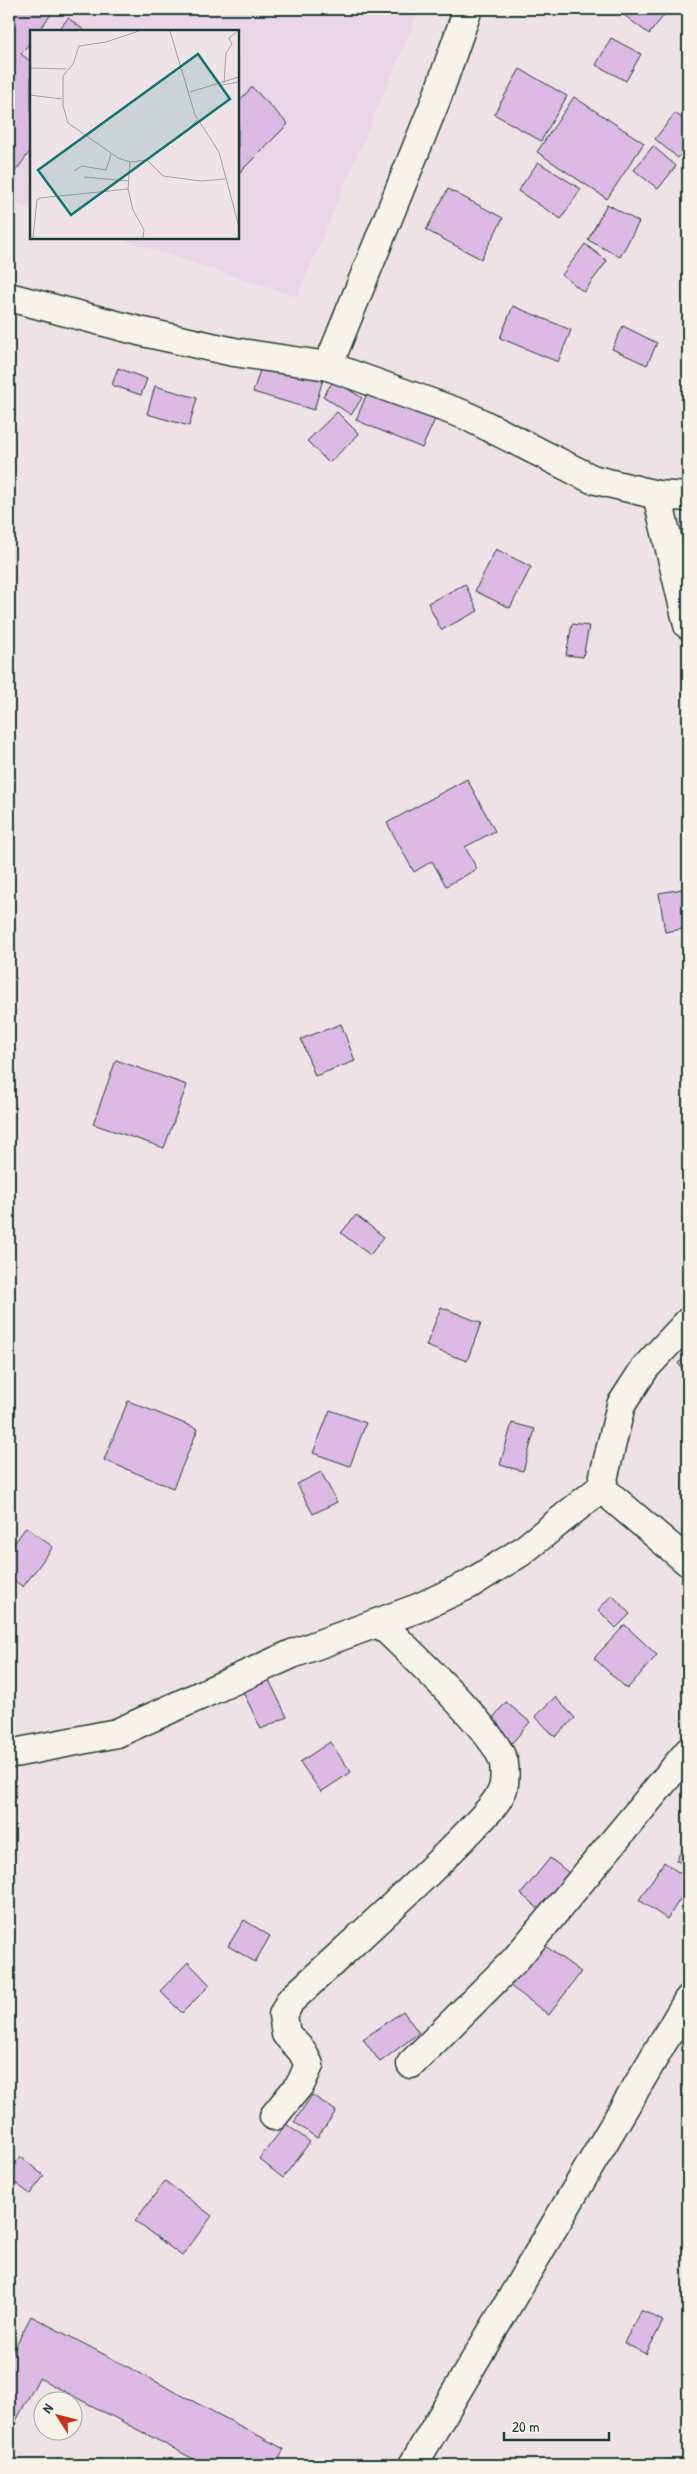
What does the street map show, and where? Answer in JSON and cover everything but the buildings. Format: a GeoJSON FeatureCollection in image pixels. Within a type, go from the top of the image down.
{"type":"FeatureCollection","features":[{"type":"Feature","properties":{"kind":"street"},"geometry":{"type":"LineString","coordinates":[[328,366],[436,100],[468,9]]}},
{"type":"Feature","properties":{"kind":"street"},"geometry":{"type":"LineString","coordinates":[[9,297],[138,331],[234,352],[328,366],[465,415],[592,479],[657,495],[688,497]]}},
{"type":"Feature","properties":{"kind":"street"},"geometry":{"type":"LineString","coordinates":[[657,495],[688,625]]}},
{"type":"Feature","properties":{"kind":"street"},"geometry":{"type":"LineString","coordinates":[[9,1754],[117,1733],[292,1654],[380,1623],[468,1585],[521,1552],[601,1488],[621,1405],[645,1368],[688,1322]]}},
{"type":"Feature","properties":{"kind":"street"},"geometry":{"type":"LineString","coordinates":[[601,1488],[688,1562]]}},
{"type":"Feature","properties":{"kind":"street"},"geometry":{"type":"LineString","coordinates":[[274,2116],[301,2083],[309,2065],[302,2051],[286,2034],[283,2015],[290,2001],[440,1861],[482,1817],[503,1791],[504,1764],[498,1750],[482,1729],[426,1668],[380,1623]]}},
{"type":"Feature","properties":{"kind":"street"},"geometry":{"type":"LineString","coordinates":[[411,2064],[515,1960],[688,1752]]}},
{"type":"Feature","properties":{"kind":"street"},"geometry":{"type":"LineString","coordinates":[[413,2465],[688,2000]]}},
{"type":"Feature","properties":{"kind":"shaded area"},"geometry":{"type":"Polygon","coordinates":[[[9,9],[420,9],[297,297],[121,239],[239,239],[239,30],[30,30],[30,209],[9,201],[9,9]]]}}]}
